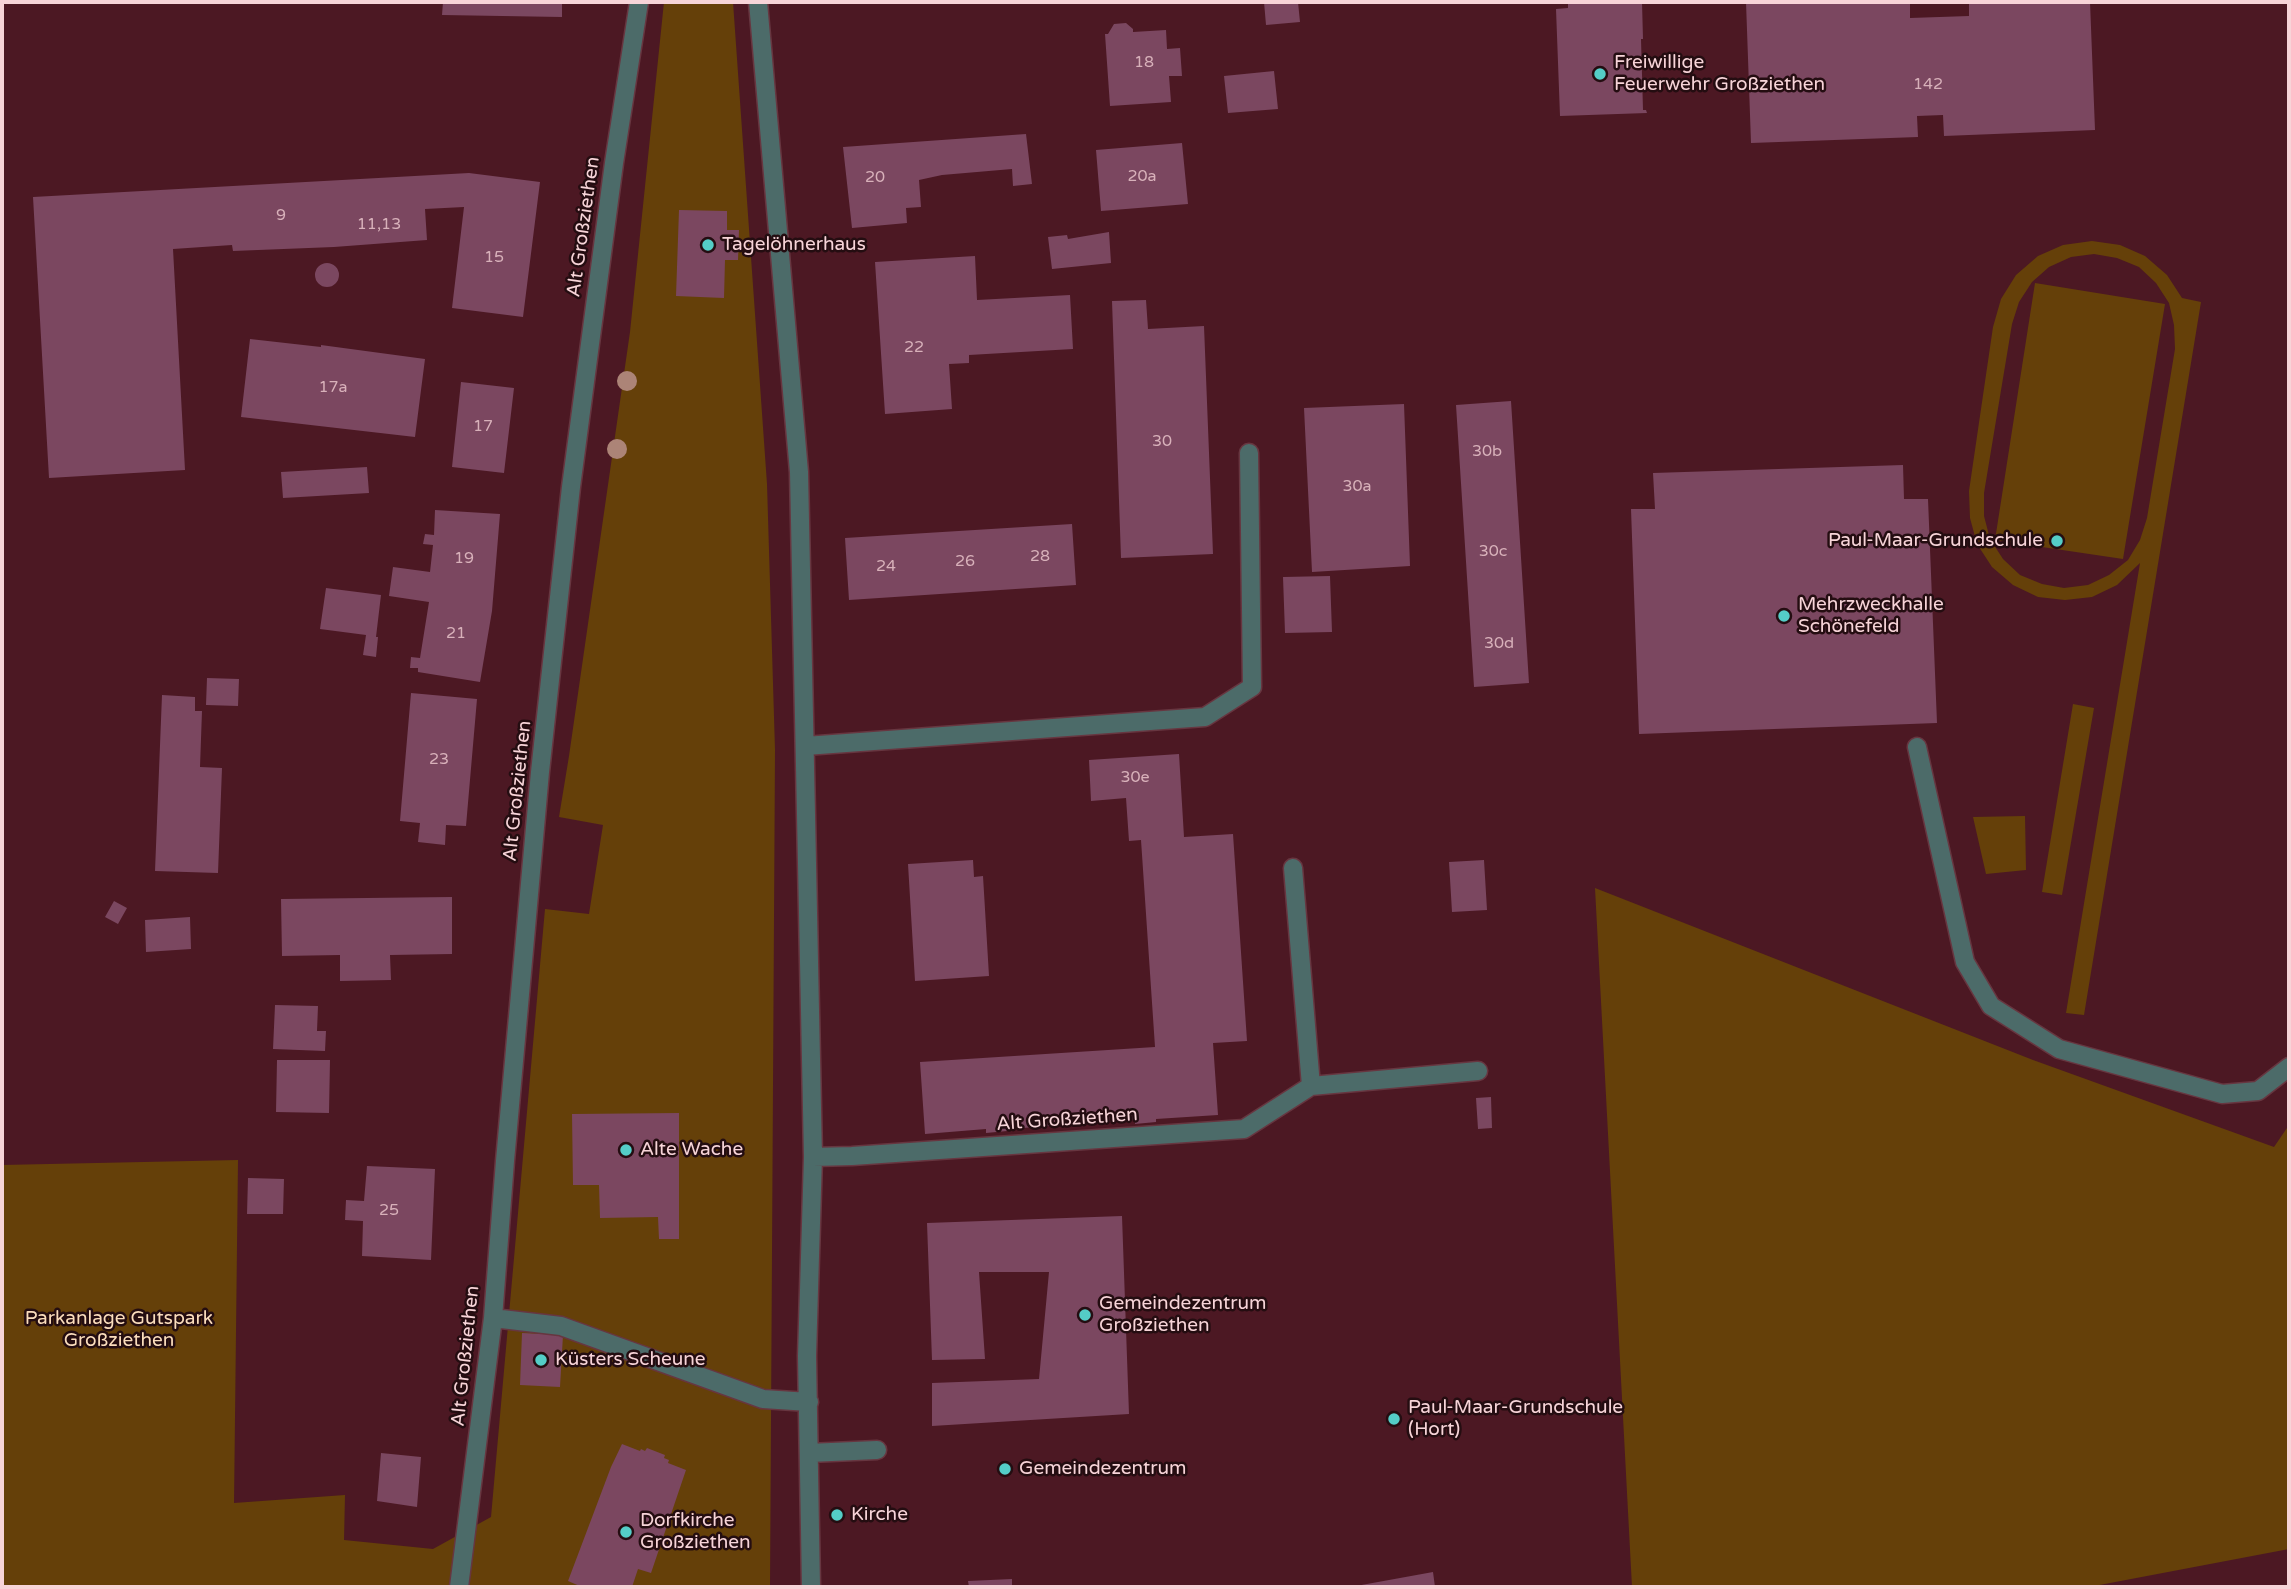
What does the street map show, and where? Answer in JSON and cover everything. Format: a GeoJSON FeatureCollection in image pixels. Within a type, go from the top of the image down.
{"type":"FeatureCollection","features":[{"type":"Feature","properties":{"kind":"street","name":"Alt Großziethen"},"geometry":{"type":"LineString","coordinates":[[459,1587],[493,1318],[540,772],[571,487],[614,163],[639,2]]}},
{"type":"Feature","properties":{"kind":"street"},"geometry":{"type":"LineString","coordinates":[[758,2],[799,472],[813,1157],[807,1356],[811,1587]]}},
{"type":"Feature","properties":{"kind":"street"},"geometry":{"type":"LineString","coordinates":[[805,746],[1205,717],[1252,687],[1249,453]]}},
{"type":"Feature","properties":{"kind":"street"},"geometry":{"type":"LineString","coordinates":[[1917,747],[1965,962],[1991,1006],[2059,1049],[2222,1094],[2258,1091],[2289,1067]]}},
{"type":"Feature","properties":{"kind":"street"},"geometry":{"type":"LineString","coordinates":[[1293,869],[1311,1086]]}},
{"type":"Feature","properties":{"kind":"street","name":"Alt Großziethen"},"geometry":{"type":"LineString","coordinates":[[813,1157],[1244,1129],[1311,1086],[1478,1071]]}},
{"type":"Feature","properties":{"kind":"street"},"geometry":{"type":"LineString","coordinates":[[493,1318],[561,1326],[763,1399],[808,1402]]}},
{"type":"Feature","properties":{"kind":"street"},"geometry":{"type":"LineString","coordinates":[[809,1453],[877,1450]]}},
{"type":"Feature","properties":{"kind":"green space","name":"Parkanlage Gutspark Großziethen"},"geometry":{"type":"Polygon","coordinates":[[[664,2],[733,2],[767,484],[775,750],[770,1587],[2,1587],[2,1165],[238,1160],[234,1503],[345,1495],[344,1540],[433,1549],[491,1517],[545,909],[589,914],[603,825],[559,817],[630,332],[664,2]]]}},
{"type":"Feature","properties":{"kind":"green space"},"geometry":{"type":"Polygon","coordinates":[[[2092,241],[2120,245],[2145,256],[2167,275],[2182,298],[2201,302],[2084,1015],[2066,1013],[2140,563],[2117,585],[2092,597],[2065,600],[2038,597],[2013,585],[1992,567],[1977,544],[1970,518],[1969,491],[1993,327],[2001,299],[2016,275],[2038,256],[2063,245],[2092,241]],[[2094,254],[2071,257],[2049,267],[2032,282],[2019,302],[2012,324],[1984,493],[1984,516],[1990,539],[2003,559],[2020,575],[2042,584],[2064,588],[2088,585],[2109,575],[2128,560],[2140,540],[2147,518],[2175,349],[2174,325],[2169,303],[2156,283],[2139,267],[2117,258],[2094,254]]]}},
{"type":"Feature","properties":{"kind":"green space"},"geometry":{"type":"Polygon","coordinates":[[[2035,283],[2165,304],[2123,559],[1995,540],[2035,283]]]}},
{"type":"Feature","properties":{"kind":"green space"},"geometry":{"type":"Polygon","coordinates":[[[2073,704],[2094,708],[2062,895],[2042,892],[2073,704]]]}},
{"type":"Feature","properties":{"kind":"green space"},"geometry":{"type":"Polygon","coordinates":[[[2025,816],[2026,870],[1986,874],[1973,817],[2025,816]]]}},
{"type":"Feature","properties":{"kind":"green space"},"geometry":{"type":"Polygon","coordinates":[[[1595,888],[2033,1060],[2274,1147],[2289,1125],[2289,1549],[2089,1587],[1632,1587],[1595,888]]]}},
{"type":"Feature","properties":{"kind":"building"},"geometry":{"type":"Polygon","coordinates":[[[443,2],[562,2],[562,17],[442,15],[443,2]]]}},
{"type":"Feature","properties":{"kind":"building"},"geometry":{"type":"Polygon","coordinates":[[[1264,2],[1298,2],[1300,22],[1266,25],[1264,2]]]}},
{"type":"Feature","properties":{"kind":"building","name":"Freiwillige Feuerwehr Großziethen"},"geometry":{"type":"Polygon","coordinates":[[[1568,2],[1642,2],[1643,110],[1647,113],[1560,116],[1556,9],[1568,8],[1568,2]]]}},
{"type":"Feature","properties":{"kind":"building"},"geometry":{"type":"Polygon","coordinates":[[[1746,2],[1910,2],[1910,18],[1969,16],[1969,2],[2090,2],[2095,130],[1944,136],[1943,115],[1917,116],[1918,137],[1751,143],[1746,2]]]}},
{"type":"Feature","properties":{"kind":"building"},"geometry":{"type":"Polygon","coordinates":[[[1126,23],[1133,32],[1166,30],[1167,49],[1180,48],[1182,76],[1169,76],[1171,102],[1110,106],[1105,34],[1108,34],[1114,24],[1126,23]]]}},
{"type":"Feature","properties":{"kind":"building"},"geometry":{"type":"Polygon","coordinates":[[[1274,71],[1278,109],[1228,113],[1224,76],[1274,71]]]}},
{"type":"Feature","properties":{"kind":"building"},"geometry":{"type":"Polygon","coordinates":[[[1026,134],[1032,184],[1013,186],[1012,169],[942,175],[919,180],[921,207],[906,208],[907,223],[852,228],[843,147],[1026,134]]]}},
{"type":"Feature","properties":{"kind":"building"},"geometry":{"type":"Polygon","coordinates":[[[1182,143],[1188,204],[1101,211],[1096,150],[1182,143]]]}},
{"type":"Feature","properties":{"kind":"building"},"geometry":{"type":"Polygon","coordinates":[[[469,173],[540,182],[523,317],[452,308],[464,207],[425,209],[427,240],[233,251],[232,245],[173,249],[185,470],[49,478],[33,197],[469,173]]]}},
{"type":"Feature","properties":{"kind":"building","name":"Tagelöhnerhaus"},"geometry":{"type":"Polygon","coordinates":[[[679,210],[727,211],[727,230],[739,230],[738,260],[725,260],[724,298],[676,296],[679,210]]]}},
{"type":"Feature","properties":{"kind":"building"},"geometry":{"type":"Polygon","coordinates":[[[1109,232],[1111,263],[1052,269],[1048,237],[1067,235],[1068,239],[1109,232]]]}},
{"type":"Feature","properties":{"kind":"building"},"geometry":{"type":"Polygon","coordinates":[[[975,256],[977,300],[1070,295],[1073,349],[969,355],[969,363],[949,364],[952,409],[885,414],[875,262],[975,256]]]}},
{"type":"Feature","properties":{"kind":"building"},"geometry":{"type":"Polygon","coordinates":[[[327,263],[338,270],[339,275],[332,286],[327,287],[316,280],[315,275],[322,264],[327,263]]]}},
{"type":"Feature","properties":{"kind":"building"},"geometry":{"type":"Polygon","coordinates":[[[1146,300],[1148,329],[1204,326],[1213,554],[1121,558],[1112,301],[1146,300]]]}},
{"type":"Feature","properties":{"kind":"building"},"geometry":{"type":"Polygon","coordinates":[[[250,339],[321,345],[425,359],[415,437],[241,417],[250,339]]]}},
{"type":"Feature","properties":{"kind":"building"},"geometry":{"type":"Polygon","coordinates":[[[461,382],[514,388],[504,473],[452,467],[461,382]]]}},
{"type":"Feature","properties":{"kind":"building"},"geometry":{"type":"Polygon","coordinates":[[[1511,401],[1529,683],[1474,687],[1456,405],[1511,401]]]}},
{"type":"Feature","properties":{"kind":"building"},"geometry":{"type":"Polygon","coordinates":[[[1404,404],[1410,566],[1312,572],[1304,408],[1404,404]]]}},
{"type":"Feature","properties":{"kind":"building","name":"Mehrzweckhalle Schönefeld"},"geometry":{"type":"Polygon","coordinates":[[[1903,465],[1904,499],[1928,499],[1937,723],[1639,734],[1631,509],[1655,509],[1653,473],[1903,465]]]}},
{"type":"Feature","properties":{"kind":"building"},"geometry":{"type":"Polygon","coordinates":[[[367,467],[369,493],[283,498],[281,472],[367,467]]]}},
{"type":"Feature","properties":{"kind":"building"},"geometry":{"type":"Polygon","coordinates":[[[435,510],[500,514],[492,611],[480,682],[418,672],[418,668],[410,668],[411,657],[420,658],[429,602],[389,596],[393,567],[430,572],[433,545],[423,544],[425,534],[434,535],[435,510]]]}},
{"type":"Feature","properties":{"kind":"building"},"geometry":{"type":"Polygon","coordinates":[[[1072,524],[1076,585],[849,600],[845,538],[1072,524]]]}},
{"type":"Feature","properties":{"kind":"building"},"geometry":{"type":"Polygon","coordinates":[[[1330,576],[1332,632],[1285,633],[1283,577],[1330,576]]]}},
{"type":"Feature","properties":{"kind":"building"},"geometry":{"type":"Polygon","coordinates":[[[326,588],[381,595],[376,657],[363,655],[366,635],[320,629],[326,588]]]}},
{"type":"Feature","properties":{"kind":"building"},"geometry":{"type":"Polygon","coordinates":[[[207,678],[239,679],[238,706],[206,705],[207,678]]]}},
{"type":"Feature","properties":{"kind":"building"},"geometry":{"type":"Polygon","coordinates":[[[411,693],[477,699],[466,826],[446,825],[445,845],[418,842],[420,823],[400,821],[411,693]]]}},
{"type":"Feature","properties":{"kind":"building"},"geometry":{"type":"Polygon","coordinates":[[[162,695],[195,697],[195,711],[202,711],[200,767],[222,768],[218,873],[155,871],[162,695]]]}},
{"type":"Feature","properties":{"kind":"building"},"geometry":{"type":"Polygon","coordinates":[[[1179,754],[1184,837],[1233,834],[1247,1041],[1213,1043],[1218,1115],[1156,1119],[1156,1122],[1135,1124],[1135,1120],[986,1133],[986,1129],[925,1134],[920,1062],[1155,1047],[1141,840],[1129,841],[1126,798],[1091,801],[1089,760],[1179,754]]]}},
{"type":"Feature","properties":{"kind":"building"},"geometry":{"type":"Polygon","coordinates":[[[973,860],[974,877],[983,876],[989,976],[915,981],[908,864],[973,860]]]}},
{"type":"Feature","properties":{"kind":"building"},"geometry":{"type":"Polygon","coordinates":[[[1484,860],[1487,910],[1452,912],[1449,862],[1484,860]]]}},
{"type":"Feature","properties":{"kind":"building"},"geometry":{"type":"Polygon","coordinates":[[[452,897],[452,954],[390,955],[391,980],[340,981],[340,955],[282,956],[281,899],[452,897]]]}},
{"type":"Feature","properties":{"kind":"building"},"geometry":{"type":"Polygon","coordinates":[[[114,901],[127,908],[118,924],[105,917],[114,901]]]}},
{"type":"Feature","properties":{"kind":"building"},"geometry":{"type":"Polygon","coordinates":[[[190,917],[191,949],[146,952],[145,920],[190,917]]]}},
{"type":"Feature","properties":{"kind":"building"},"geometry":{"type":"Polygon","coordinates":[[[275,1005],[318,1006],[317,1031],[326,1031],[325,1051],[273,1049],[275,1005]]]}},
{"type":"Feature","properties":{"kind":"building"},"geometry":{"type":"Polygon","coordinates":[[[277,1060],[330,1060],[329,1113],[276,1112],[277,1060]]]}},
{"type":"Feature","properties":{"kind":"building"},"geometry":{"type":"Polygon","coordinates":[[[1491,1097],[1492,1128],[1478,1129],[1476,1098],[1491,1097]]]}},
{"type":"Feature","properties":{"kind":"building","name":"Alte Wache"},"geometry":{"type":"Polygon","coordinates":[[[679,1113],[679,1239],[659,1239],[658,1217],[600,1218],[599,1185],[573,1185],[572,1114],[679,1113]]]}},
{"type":"Feature","properties":{"kind":"building"},"geometry":{"type":"Polygon","coordinates":[[[367,1166],[435,1169],[431,1260],[362,1256],[363,1221],[345,1220],[346,1200],[364,1201],[367,1166]]]}},
{"type":"Feature","properties":{"kind":"building"},"geometry":{"type":"Polygon","coordinates":[[[248,1178],[284,1179],[283,1214],[247,1214],[248,1178]]]}},
{"type":"Feature","properties":{"kind":"building","name":"Gemeindezentrum Großziethen"},"geometry":{"type":"Polygon","coordinates":[[[1122,1216],[1129,1414],[932,1426],[932,1383],[1039,1379],[1049,1272],[979,1272],[985,1359],[932,1360],[927,1223],[1122,1216]]]}},
{"type":"Feature","properties":{"kind":"building","name":"Küsters Scheune"},"geometry":{"type":"Polygon","coordinates":[[[522,1333],[563,1335],[560,1387],[520,1385],[522,1333]]]}},
{"type":"Feature","properties":{"kind":"building","name":"Dorfkirche Großziethen"},"geometry":{"type":"Polygon","coordinates":[[[622,1444],[640,1451],[647,1448],[665,1455],[668,1463],[686,1470],[651,1573],[638,1569],[632,1587],[582,1587],[568,1581],[622,1444]]]}},
{"type":"Feature","properties":{"kind":"building"},"geometry":{"type":"Polygon","coordinates":[[[381,1453],[421,1457],[417,1507],[377,1501],[381,1453]]]}},
{"type":"Feature","properties":{"kind":"building"},"geometry":{"type":"Polygon","coordinates":[[[1433,1572],[1435,1587],[1356,1587],[1356,1586],[1433,1572]]]}},
{"type":"Feature","properties":{"kind":"building"},"geometry":{"type":"Polygon","coordinates":[[[1012,1579],[1012,1587],[969,1587],[968,1581],[1012,1579]]]}},
{"type":"Feature","properties":{"kind":"place","name":"Freiwillige Feuerwehr Großziethen"},"geometry":{"type":"Point","coordinates":[1600,74]}},
{"type":"Feature","properties":{"kind":"place","name":"Tagelöhnerhaus"},"geometry":{"type":"Point","coordinates":[708,245]}},
{"type":"Feature","properties":{"kind":"place","name":"Paul-Maar-Grundschule"},"geometry":{"type":"Point","coordinates":[2057,541]}},
{"type":"Feature","properties":{"kind":"place","name":"Mehrzweckhalle Schönefeld"},"geometry":{"type":"Point","coordinates":[1784,616]}},
{"type":"Feature","properties":{"kind":"place","name":"Alte Wache"},"geometry":{"type":"Point","coordinates":[626,1150]}},
{"type":"Feature","properties":{"kind":"place","name":"Gemeindezentrum Großziethen"},"geometry":{"type":"Point","coordinates":[1085,1315]}},
{"type":"Feature","properties":{"kind":"place","name":"Küsters Scheune"},"geometry":{"type":"Point","coordinates":[541,1360]}},
{"type":"Feature","properties":{"kind":"place","name":"Paul-Maar-Grundschule (Hort)"},"geometry":{"type":"Point","coordinates":[1394,1419]}},
{"type":"Feature","properties":{"kind":"place","name":"Gemeindezentrum"},"geometry":{"type":"Point","coordinates":[1005,1469]}},
{"type":"Feature","properties":{"kind":"place","name":"Kirche"},"geometry":{"type":"Point","coordinates":[837,1515]}},
{"type":"Feature","properties":{"kind":"place","name":"Dorfkirche Großziethen"},"geometry":{"type":"Point","coordinates":[626,1532]}}]}
